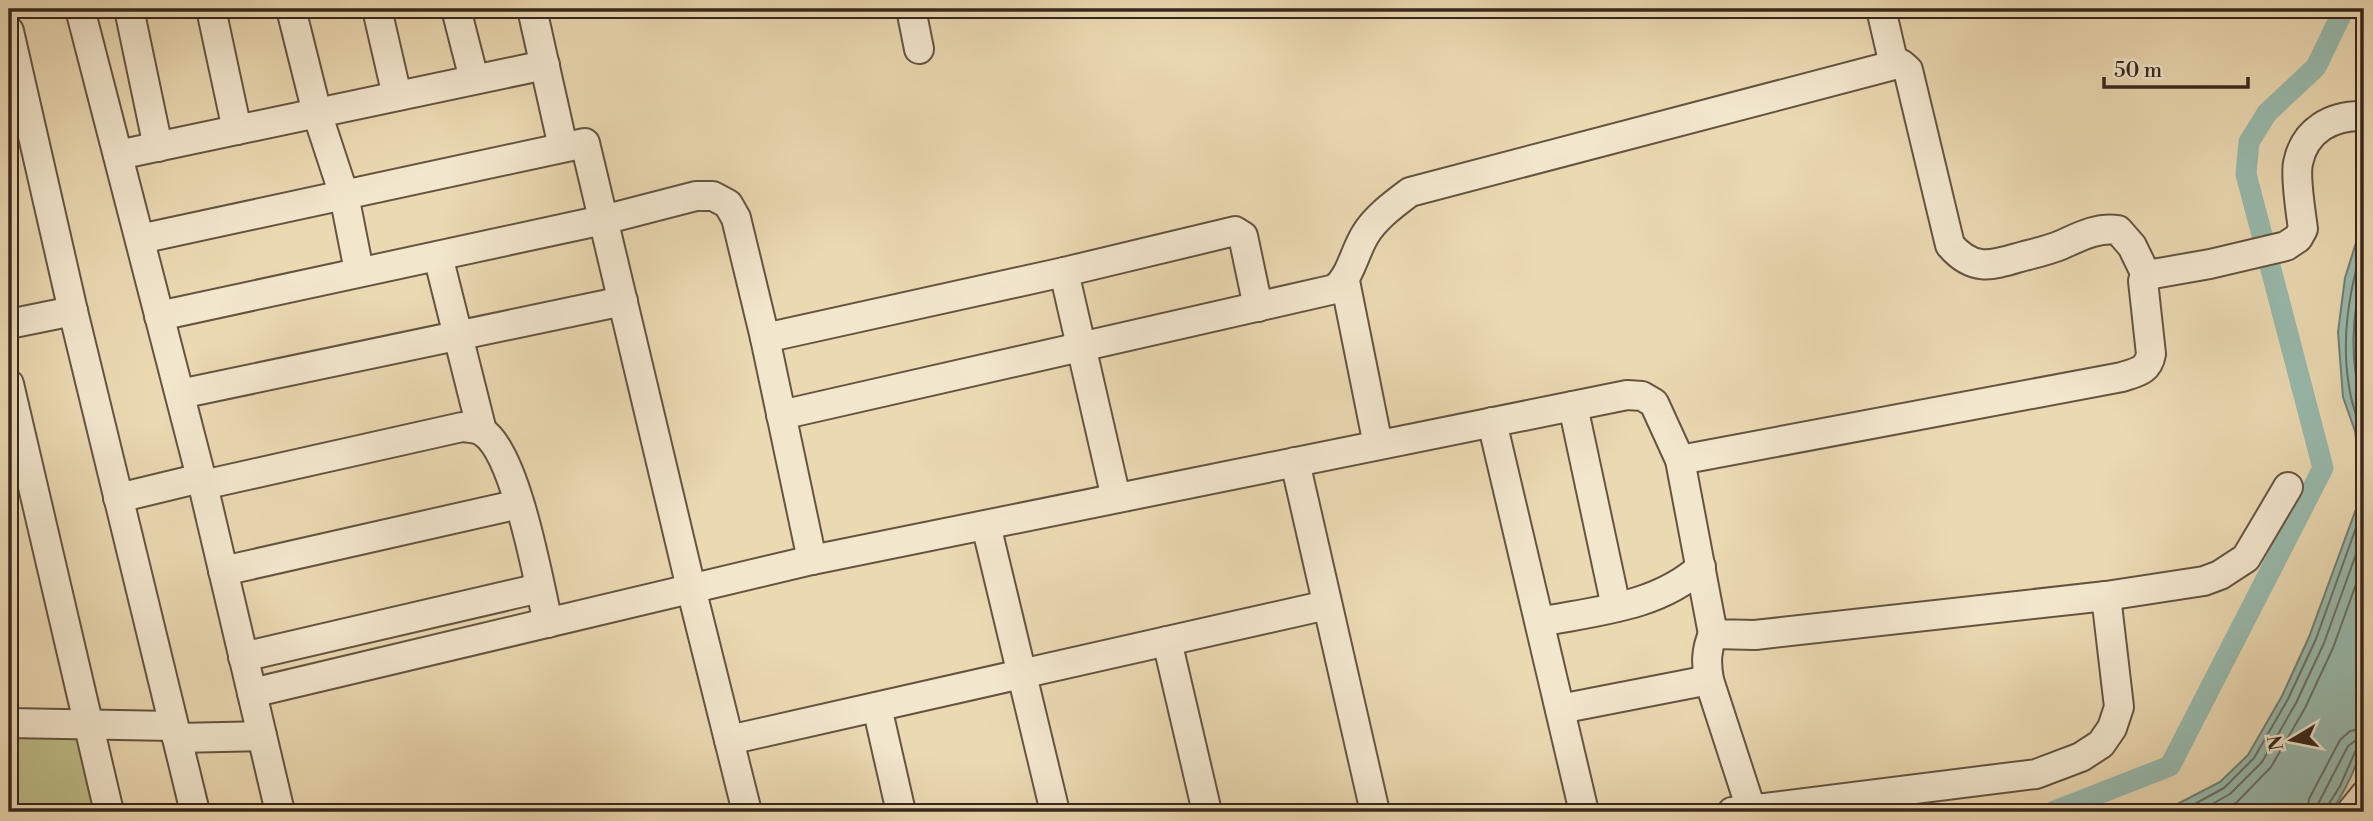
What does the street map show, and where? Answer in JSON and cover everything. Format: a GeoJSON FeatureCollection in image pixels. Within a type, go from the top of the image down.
{"type":"FeatureCollection","features":[{"type":"Feature","properties":{"kind":"street"},"geometry":{"type":"LineString","coordinates":[[80,9],[202,481],[280,812]]}},
{"type":"Feature","properties":{"kind":"street"},"geometry":{"type":"LineString","coordinates":[[129,9],[158,147]]}},
{"type":"Feature","properties":{"kind":"street"},"geometry":{"type":"LineString","coordinates":[[211,9],[237,130]]}},
{"type":"Feature","properties":{"kind":"street"},"geometry":{"type":"LineString","coordinates":[[291,9],[317,113],[344,195],[359,271]]}},
{"type":"Feature","properties":{"kind":"street"},"geometry":{"type":"LineString","coordinates":[[377,9],[397,96]]}},
{"type":"Feature","properties":{"kind":"street"},"geometry":{"type":"LineString","coordinates":[[456,9],[474,79]]}},
{"type":"Feature","properties":{"kind":"street"},"geometry":{"type":"LineString","coordinates":[[532,9],[545,65],[603,220],[747,812]]}},
{"type":"Feature","properties":{"kind":"street"},"geometry":{"type":"LineString","coordinates":[[911,9],[919,49]]}},
{"type":"Feature","properties":{"kind":"street"},"geometry":{"type":"LineString","coordinates":[[1881,9],[1894,65]]}},
{"type":"Feature","properties":{"kind":"street"},"geometry":{"type":"LineString","coordinates":[[9,31],[73,311],[195,812]]}},
{"type":"Feature","properties":{"kind":"street"},"geometry":{"type":"LineString","coordinates":[[782,415],[1335,289],[1345,281],[1366,233],[1410,192],[1901,64],[1908,70],[1950,246],[1960,257],[1976,264],[1990,266],[2106,228],[2118,230],[2132,246],[2147,277]]}},
{"type":"Feature","properties":{"kind":"street"},"geometry":{"type":"LineString","coordinates":[[118,155],[545,65]]}},
{"type":"Feature","properties":{"kind":"street"},"geometry":{"type":"LineString","coordinates":[[1680,460],[2122,377],[2144,369],[2151,354],[2143,281],[2153,274],[2286,246],[2298,238],[2303,229],[2298,164],[2308,141],[2321,125],[2332,120],[2364,116]]}},
{"type":"Feature","properties":{"kind":"street"},"geometry":{"type":"LineString","coordinates":[[140,239],[574,145]]}},
{"type":"Feature","properties":{"kind":"street"},"geometry":{"type":"LineString","coordinates":[[159,316],[603,220],[696,196],[713,196],[728,204],[736,218],[813,560]]}},
{"type":"Feature","properties":{"kind":"street"},"geometry":{"type":"LineString","coordinates":[[765,338],[1235,231],[1243,236],[1258,307]]}},
{"type":"Feature","properties":{"kind":"street"},"geometry":{"type":"LineString","coordinates":[[439,256],[482,431],[495,444],[505,463],[519,504],[548,624]]}},
{"type":"Feature","properties":{"kind":"street"},"geometry":{"type":"LineString","coordinates":[[1064,272],[1115,498]]}},
{"type":"Feature","properties":{"kind":"street"},"geometry":{"type":"LineString","coordinates":[[1345,281],[1378,445]]}},
{"type":"Feature","properties":{"kind":"street"},"geometry":{"type":"LineString","coordinates":[[180,394],[623,301]]}},
{"type":"Feature","properties":{"kind":"street"},"geometry":{"type":"LineString","coordinates":[[9,324],[73,311]]}},
{"type":"Feature","properties":{"kind":"street"},"geometry":{"type":"LineString","coordinates":[[9,384],[109,812]]}},
{"type":"Feature","properties":{"kind":"street"},"geometry":{"type":"LineString","coordinates":[[251,693],[813,560],[1627,395],[1642,396],[1654,403],[1680,460],[1713,634],[1706,663],[1709,681],[1745,811],[2036,774],[2081,757],[2101,744],[2112,728],[2119,707],[2106,596]]}},
{"type":"Feature","properties":{"kind":"street"},"geometry":{"type":"LineString","coordinates":[[1573,406],[1616,607]]}},
{"type":"Feature","properties":{"kind":"street"},"geometry":{"type":"LineString","coordinates":[[1492,422],[1584,812]]}},
{"type":"Feature","properties":{"kind":"street"},"geometry":{"type":"LineString","coordinates":[[118,498],[463,427],[482,431]]}},
{"type":"Feature","properties":{"kind":"street"},"geometry":{"type":"LineString","coordinates":[[1294,462],[1375,812]]}},
{"type":"Feature","properties":{"kind":"street"},"geometry":{"type":"LineString","coordinates":[[1713,634],[1755,635],[2106,596],[2204,581],[2234,568],[2245,558],[2288,487]]}},
{"type":"Feature","properties":{"kind":"street"},"geometry":{"type":"LineString","coordinates":[[223,571],[519,504]]}},
{"type":"Feature","properties":{"kind":"street"},"geometry":{"type":"LineString","coordinates":[[986,525],[1055,812]]}},
{"type":"Feature","properties":{"kind":"street"},"geometry":{"type":"LineString","coordinates":[[1540,622],[1616,607],[1665,592],[1686,581],[1701,567]]}},
{"type":"Feature","properties":{"kind":"street"},"geometry":{"type":"LineString","coordinates":[[243,657],[540,588]]}},
{"type":"Feature","properties":{"kind":"street"},"geometry":{"type":"LineString","coordinates":[[729,740],[1327,605]]}},
{"type":"Feature","properties":{"kind":"street"},"geometry":{"type":"LineString","coordinates":[[1167,641],[1207,812]]}},
{"type":"Feature","properties":{"kind":"street"},"geometry":{"type":"LineString","coordinates":[[1560,709],[1709,681]]}},
{"type":"Feature","properties":{"kind":"street"},"geometry":{"type":"LineString","coordinates":[[877,707],[901,812]]}},
{"type":"Feature","properties":{"kind":"street"},"geometry":{"type":"LineString","coordinates":[[9,723],[89,723],[175,732],[262,736]]}},
{"type":"Feature","properties":{"kind":"street"},"geometry":{"type":"LineString","coordinates":[[2351,812],[2364,796]]}},
{"type":"Feature","properties":{"kind":"shaded area"},"geometry":{"type":"Polygon","coordinates":[[[9,733],[82,734],[98,812],[9,812],[9,733]]]}},
{"type":"Feature","properties":{"kind":"water"},"geometry":{"type":"Polygon","coordinates":[[[2364,217],[2364,736],[2356,766],[2331,812],[2162,812],[2220,782],[2248,755],[2282,696],[2309,637],[2356,509],[2361,473],[2355,431],[2343,397],[2338,332],[2345,278],[2364,217]]]}},
{"type":"Feature","properties":{"kind":"waterway"},"geometry":{"type":"LineString","coordinates":[[2052,812],[2170,766],[2323,468],[2246,174],[2249,142],[2267,113],[2316,67],[2344,9]]}}]}
